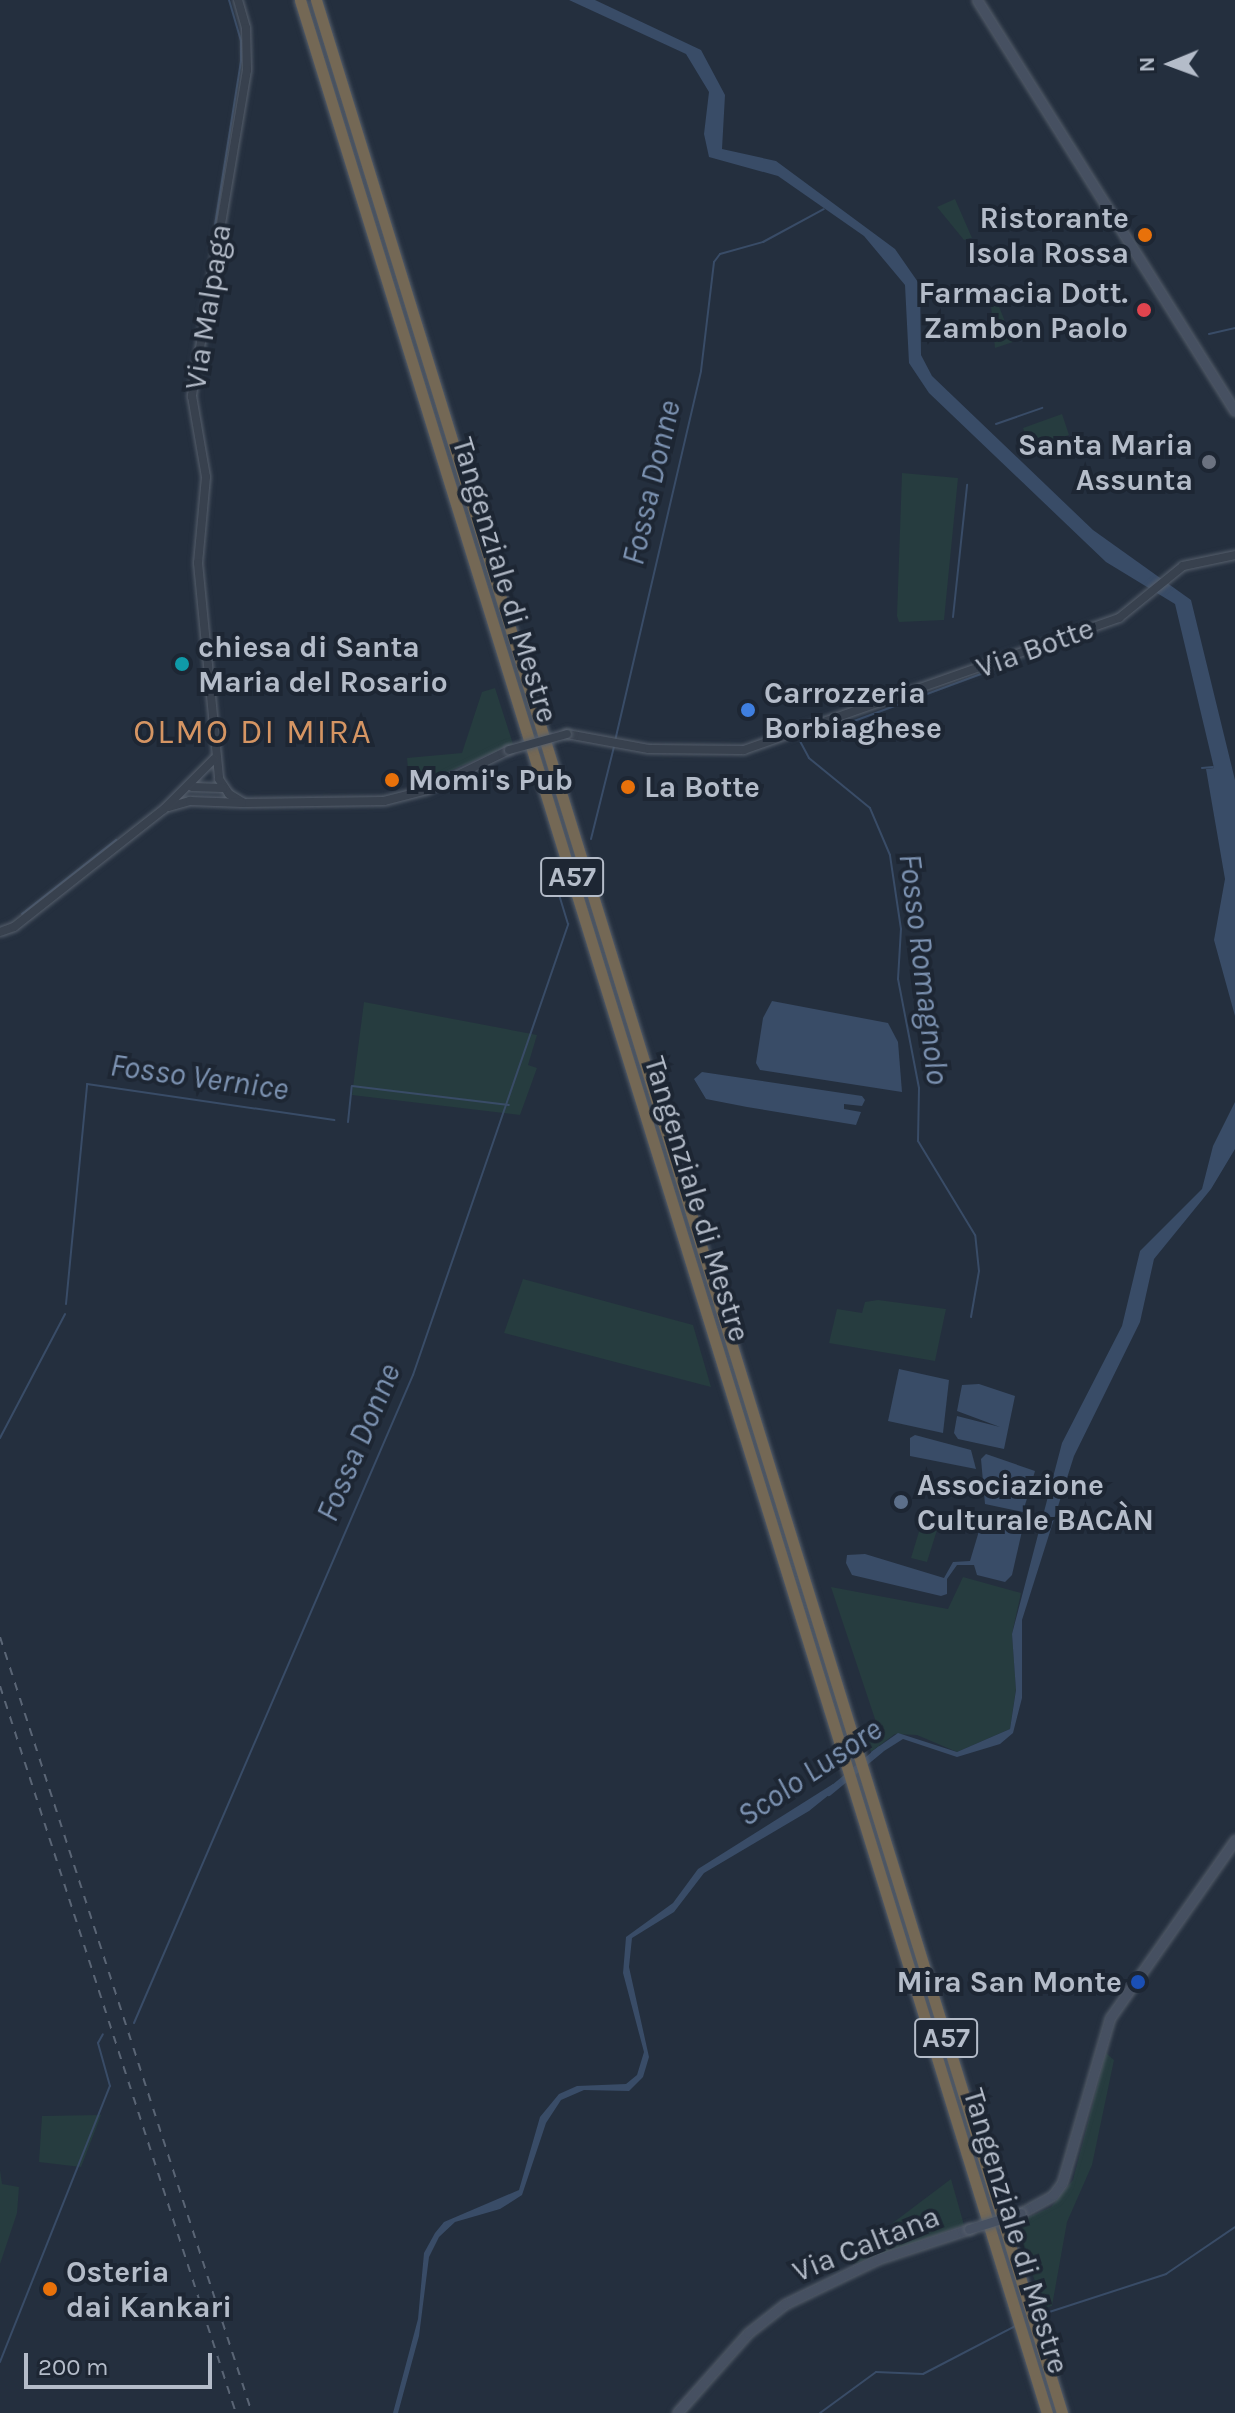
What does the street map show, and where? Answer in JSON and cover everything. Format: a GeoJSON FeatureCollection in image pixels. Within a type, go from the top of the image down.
{"type":"FeatureCollection","features":[{"type":"Feature","properties":{"kind":"highway","name":"Tangenziale di Mestre"},"geometry":{"type":"LineString","coordinates":[[300,0],[1047,2413]]}},
{"type":"Feature","properties":{"kind":"highway","name":"Tangenziale di Mestre"},"geometry":{"type":"LineString","coordinates":[[316,0],[1062,2413]]}},
{"type":"Feature","properties":{"kind":"main road"},"geometry":{"type":"LineString","coordinates":[[977,0],[1235,411]]}},
{"type":"Feature","properties":{"kind":"main road","name":"Via Caltana"},"geometry":{"type":"LineString","coordinates":[[677,2413],[748,2333],[785,2304],[878,2259],[1021,2213],[1053,2195],[1062,2183],[1110,2018],[1235,1840]]}},
{"type":"Feature","properties":{"kind":"street","name":"Via Malpaga"},"geometry":{"type":"LineString","coordinates":[[223,788],[215,758],[198,563],[206,477],[192,396],[248,58],[238,0]]}},
{"type":"Feature","properties":{"kind":"street","name":"Via Botte"},"geometry":{"type":"LineString","coordinates":[[244,803],[384,801],[427,790],[509,750],[567,734],[615,744],[714,753],[753,747],[1119,618],[1183,566],[1235,555]]}},
{"type":"Feature","properties":{"kind":"street"},"geometry":{"type":"LineString","coordinates":[[0,932],[14,927],[164,809],[188,789],[215,758]]}},
{"type":"Feature","properties":{"kind":"street"},"geometry":{"type":"LineString","coordinates":[[188,789],[223,788],[244,803]]}},
{"type":"Feature","properties":{"kind":"street"},"geometry":{"type":"LineString","coordinates":[[207,802],[223,788]]}},
{"type":"Feature","properties":{"kind":"street"},"geometry":{"type":"LineString","coordinates":[[164,809],[207,802],[244,803]]}},
{"type":"Feature","properties":{"kind":"green space"},"geometry":{"type":"Polygon","coordinates":[[[955,199],[972,238],[964,240],[937,207],[955,199]]]}},
{"type":"Feature","properties":{"kind":"green space"},"geometry":{"type":"Polygon","coordinates":[[[998,304],[1013,342],[995,348],[991,306],[998,304]]]}},
{"type":"Feature","properties":{"kind":"green space"},"geometry":{"type":"Polygon","coordinates":[[[1062,414],[1069,435],[1030,448],[1023,428],[1062,414]]]}},
{"type":"Feature","properties":{"kind":"green space"},"geometry":{"type":"Polygon","coordinates":[[[902,473],[958,478],[944,620],[899,622],[897,616],[902,473]]]}},
{"type":"Feature","properties":{"kind":"green space"},"geometry":{"type":"Polygon","coordinates":[[[495,688],[513,744],[410,788],[407,758],[462,753],[482,692],[495,688]]]}},
{"type":"Feature","properties":{"kind":"green space"},"geometry":{"type":"Polygon","coordinates":[[[364,1002],[537,1035],[528,1065],[537,1068],[520,1115],[352,1095],[364,1002]]]}},
{"type":"Feature","properties":{"kind":"green space"},"geometry":{"type":"Polygon","coordinates":[[[523,1279],[693,1325],[711,1387],[504,1333],[523,1279]]]}},
{"type":"Feature","properties":{"kind":"green space"},"geometry":{"type":"Polygon","coordinates":[[[878,1300],[946,1309],[935,1361],[829,1343],[837,1309],[862,1313],[865,1302],[878,1300]]]}},
{"type":"Feature","properties":{"kind":"green space"},"geometry":{"type":"Polygon","coordinates":[[[921,1525],[937,1530],[927,1562],[911,1558],[921,1525]]]}},
{"type":"Feature","properties":{"kind":"green space"},"geometry":{"type":"Polygon","coordinates":[[[963,1577],[1021,1593],[1012,1634],[1016,1689],[1010,1729],[957,1752],[917,1735],[895,1734],[871,1752],[868,1741],[877,1725],[831,1587],[948,1609],[963,1577]]]}},
{"type":"Feature","properties":{"kind":"green space"},"geometry":{"type":"Polygon","coordinates":[[[1106,2053],[1114,2060],[1092,2165],[1067,2222],[1052,2306],[1044,2308],[1015,2223],[1051,2207],[1073,2180],[1106,2053]]]}},
{"type":"Feature","properties":{"kind":"green space"},"geometry":{"type":"Polygon","coordinates":[[[101,2115],[81,2167],[39,2162],[42,2116],[101,2115]]]}},
{"type":"Feature","properties":{"kind":"green space"},"geometry":{"type":"Polygon","coordinates":[[[0,2170],[2,2184],[19,2187],[17,2213],[0,2264],[0,2170]]]}},
{"type":"Feature","properties":{"kind":"green space"},"geometry":{"type":"Polygon","coordinates":[[[951,2179],[964,2225],[850,2265],[845,2259],[951,2179]]]}},
{"type":"Feature","properties":{"kind":"water"},"geometry":{"type":"Polygon","coordinates":[[[569,0],[595,0],[701,50],[725,95],[722,149],[776,161],[895,249],[920,285],[921,355],[932,376],[1093,530],[1191,600],[1235,780],[1235,1016],[1214,940],[1225,879],[1206,769],[1214,768],[1175,604],[1106,562],[929,393],[909,363],[905,285],[864,236],[778,176],[709,157],[704,134],[709,92],[686,54],[569,0]]]}},
{"type":"Feature","properties":{"kind":"water"},"geometry":{"type":"Polygon","coordinates":[[[772,1001],[888,1023],[898,1042],[902,1092],[760,1070],[756,1063],[763,1018],[772,1001]]]}},
{"type":"Feature","properties":{"kind":"water"},"geometry":{"type":"Polygon","coordinates":[[[702,1072],[862,1096],[865,1100],[862,1106],[844,1104],[844,1109],[861,1112],[856,1125],[747,1107],[706,1099],[694,1079],[702,1072]]]}},
{"type":"Feature","properties":{"kind":"water"},"geometry":{"type":"Polygon","coordinates":[[[1235,1102],[1235,1149],[1211,1189],[1154,1259],[1140,1322],[1074,1456],[1022,1620],[1022,1698],[1013,1733],[1000,1744],[957,1757],[903,1739],[873,1758],[871,1752],[898,1733],[957,1752],[1010,1729],[1016,1690],[1012,1634],[1062,1443],[1122,1326],[1140,1251],[1202,1189],[1213,1146],[1235,1102]]]}},
{"type":"Feature","properties":{"kind":"water"},"geometry":{"type":"Polygon","coordinates":[[[899,1369],[949,1380],[943,1433],[888,1421],[899,1369]]]}},
{"type":"Feature","properties":{"kind":"water"},"geometry":{"type":"Polygon","coordinates":[[[979,1384],[1015,1396],[1004,1449],[958,1439],[954,1433],[957,1416],[1000,1427],[957,1411],[962,1385],[979,1384]]]}},
{"type":"Feature","properties":{"kind":"water"},"geometry":{"type":"Polygon","coordinates":[[[915,1435],[971,1450],[976,1469],[910,1456],[910,1438],[915,1435]]]}},
{"type":"Feature","properties":{"kind":"water"},"geometry":{"type":"Polygon","coordinates":[[[986,1454],[1035,1471],[1023,1512],[985,1504],[981,1459],[986,1454]]]}},
{"type":"Feature","properties":{"kind":"water"},"geometry":{"type":"Polygon","coordinates":[[[1002,1518],[1018,1524],[1022,1531],[1012,1575],[1005,1582],[977,1575],[974,1565],[957,1565],[947,1579],[947,1594],[941,1596],[852,1575],[846,1563],[847,1555],[865,1554],[944,1578],[953,1562],[970,1561],[982,1521],[1002,1518]]]}},
{"type":"Feature","properties":{"kind":"water"},"geometry":{"type":"Polygon","coordinates":[[[833,1784],[835,1790],[809,1811],[704,1873],[674,1912],[632,1938],[629,1967],[649,2057],[643,2077],[629,2091],[584,2090],[561,2100],[546,2123],[522,2195],[500,2209],[455,2222],[439,2237],[429,2257],[419,2336],[398,2413],[393,2413],[418,2319],[424,2253],[435,2233],[444,2222],[519,2190],[540,2117],[559,2094],[577,2086],[626,2084],[637,2075],[644,2052],[623,1973],[626,1937],[673,1903],[698,1869],[833,1784]]]}},
{"type":"Feature","properties":{"kind":"waterway"},"geometry":{"type":"LineString","coordinates":[[215,225],[241,61],[241,41],[229,0]]}},
{"type":"Feature","properties":{"kind":"waterway","name":"Fossa Donne"},"geometry":{"type":"LineString","coordinates":[[615,741],[701,371],[714,262],[720,254],[763,242],[824,209]]}},
{"type":"Feature","properties":{"kind":"waterway","name":"Fosso Romagnolo"},"geometry":{"type":"LineString","coordinates":[[1209,334],[1235,328]]}},
{"type":"Feature","properties":{"kind":"waterway","name":"Fosso Romagnolo"},"geometry":{"type":"LineString","coordinates":[[996,424],[1042,408]]}},
{"type":"Feature","properties":{"kind":"waterway","name":"Fosso Romagnolo"},"geometry":{"type":"LineString","coordinates":[[953,617],[967,485]]}},
{"type":"Feature","properties":{"kind":"waterway","name":"Fosso Romagnolo"},"geometry":{"type":"LineString","coordinates":[[971,1317],[979,1271],[975,1235],[918,1141],[919,1088],[898,979],[901,929],[890,855],[870,808],[809,758],[800,741],[981,674]]}},
{"type":"Feature","properties":{"kind":"waterway","name":"Fossa Donne"},"geometry":{"type":"LineString","coordinates":[[591,839],[614,747]]}},
{"type":"Feature","properties":{"kind":"waterway"},"geometry":{"type":"LineString","coordinates":[[1202,768],[1213,767]]}},
{"type":"Feature","properties":{"kind":"waterway"},"geometry":{"type":"LineString","coordinates":[[22,914],[116,840]]}},
{"type":"Feature","properties":{"kind":"waterway","name":"Fossa Donne"},"geometry":{"type":"LineString","coordinates":[[134,2023],[413,1375],[568,924],[550,865]]}},
{"type":"Feature","properties":{"kind":"waterway","name":"Fosso Vernice"},"geometry":{"type":"LineString","coordinates":[[66,1304],[87,1084],[334,1120]]}},
{"type":"Feature","properties":{"kind":"waterway","name":"Fosso Vernice"},"geometry":{"type":"LineString","coordinates":[[348,1122],[352,1086],[509,1105]]}},
{"type":"Feature","properties":{"kind":"waterway","name":"Fosso Vernice"},"geometry":{"type":"LineString","coordinates":[[0,1438],[65,1314]]}},
{"type":"Feature","properties":{"kind":"waterway","name":"Scolo Lusore"},"geometry":{"type":"LineString","coordinates":[[828,1792],[880,1749]]}},
{"type":"Feature","properties":{"kind":"waterway","name":"Fossa Donne"},"geometry":{"type":"LineString","coordinates":[[0,2362],[110,2086],[98,2043],[103,2034]]}},
{"type":"Feature","properties":{"kind":"waterway"},"geometry":{"type":"LineString","coordinates":[[1037,2316],[1166,2274],[1235,2227]]}},
{"type":"Feature","properties":{"kind":"waterway"},"geometry":{"type":"LineString","coordinates":[[820,2413],[876,2372],[923,2374],[1017,2325]]}},
{"type":"Feature","properties":{"kind":"railway"},"geometry":{"type":"LineString","coordinates":[[0,1637],[252,2413]]}},
{"type":"Feature","properties":{"kind":"railway"},"geometry":{"type":"LineString","coordinates":[[0,1686],[236,2413]]}},
{"type":"Feature","properties":{"kind":"place","name":"Ristorante Isola Rossa"},"geometry":{"type":"Point","coordinates":[1145,235]}},
{"type":"Feature","properties":{"kind":"place","name":"Farmacia Dott. Zambon Paolo"},"geometry":{"type":"Point","coordinates":[1144,310]}},
{"type":"Feature","properties":{"kind":"place","name":"Santa Maria Assunta"},"geometry":{"type":"Point","coordinates":[1209,462]}},
{"type":"Feature","properties":{"kind":"place","name":"chiesa di Santa Maria del Rosario"},"geometry":{"type":"Point","coordinates":[182,664]}},
{"type":"Feature","properties":{"kind":"place","name":"Carrozzeria Borbiaghese"},"geometry":{"type":"Point","coordinates":[748,710]}},
{"type":"Feature","properties":{"kind":"place","name":"Momi's Pub"},"geometry":{"type":"Point","coordinates":[392,780]}},
{"type":"Feature","properties":{"kind":"place","name":"La Botte"},"geometry":{"type":"Point","coordinates":[628,787]}},
{"type":"Feature","properties":{"kind":"place","name":"Associazione Culturale BACÀN"},"geometry":{"type":"Point","coordinates":[901,1502]}},
{"type":"Feature","properties":{"kind":"place","name":"Mira San Monte"},"geometry":{"type":"Point","coordinates":[1138,1982]}},
{"type":"Feature","properties":{"kind":"place","name":"Osteria dai Kankari"},"geometry":{"type":"Point","coordinates":[50,2289]}},
{"type":"Feature","properties":{"kind":"district","name":"OLMO DI MIRA"},"geometry":{"type":"Point","coordinates":[253,733]}}]}
